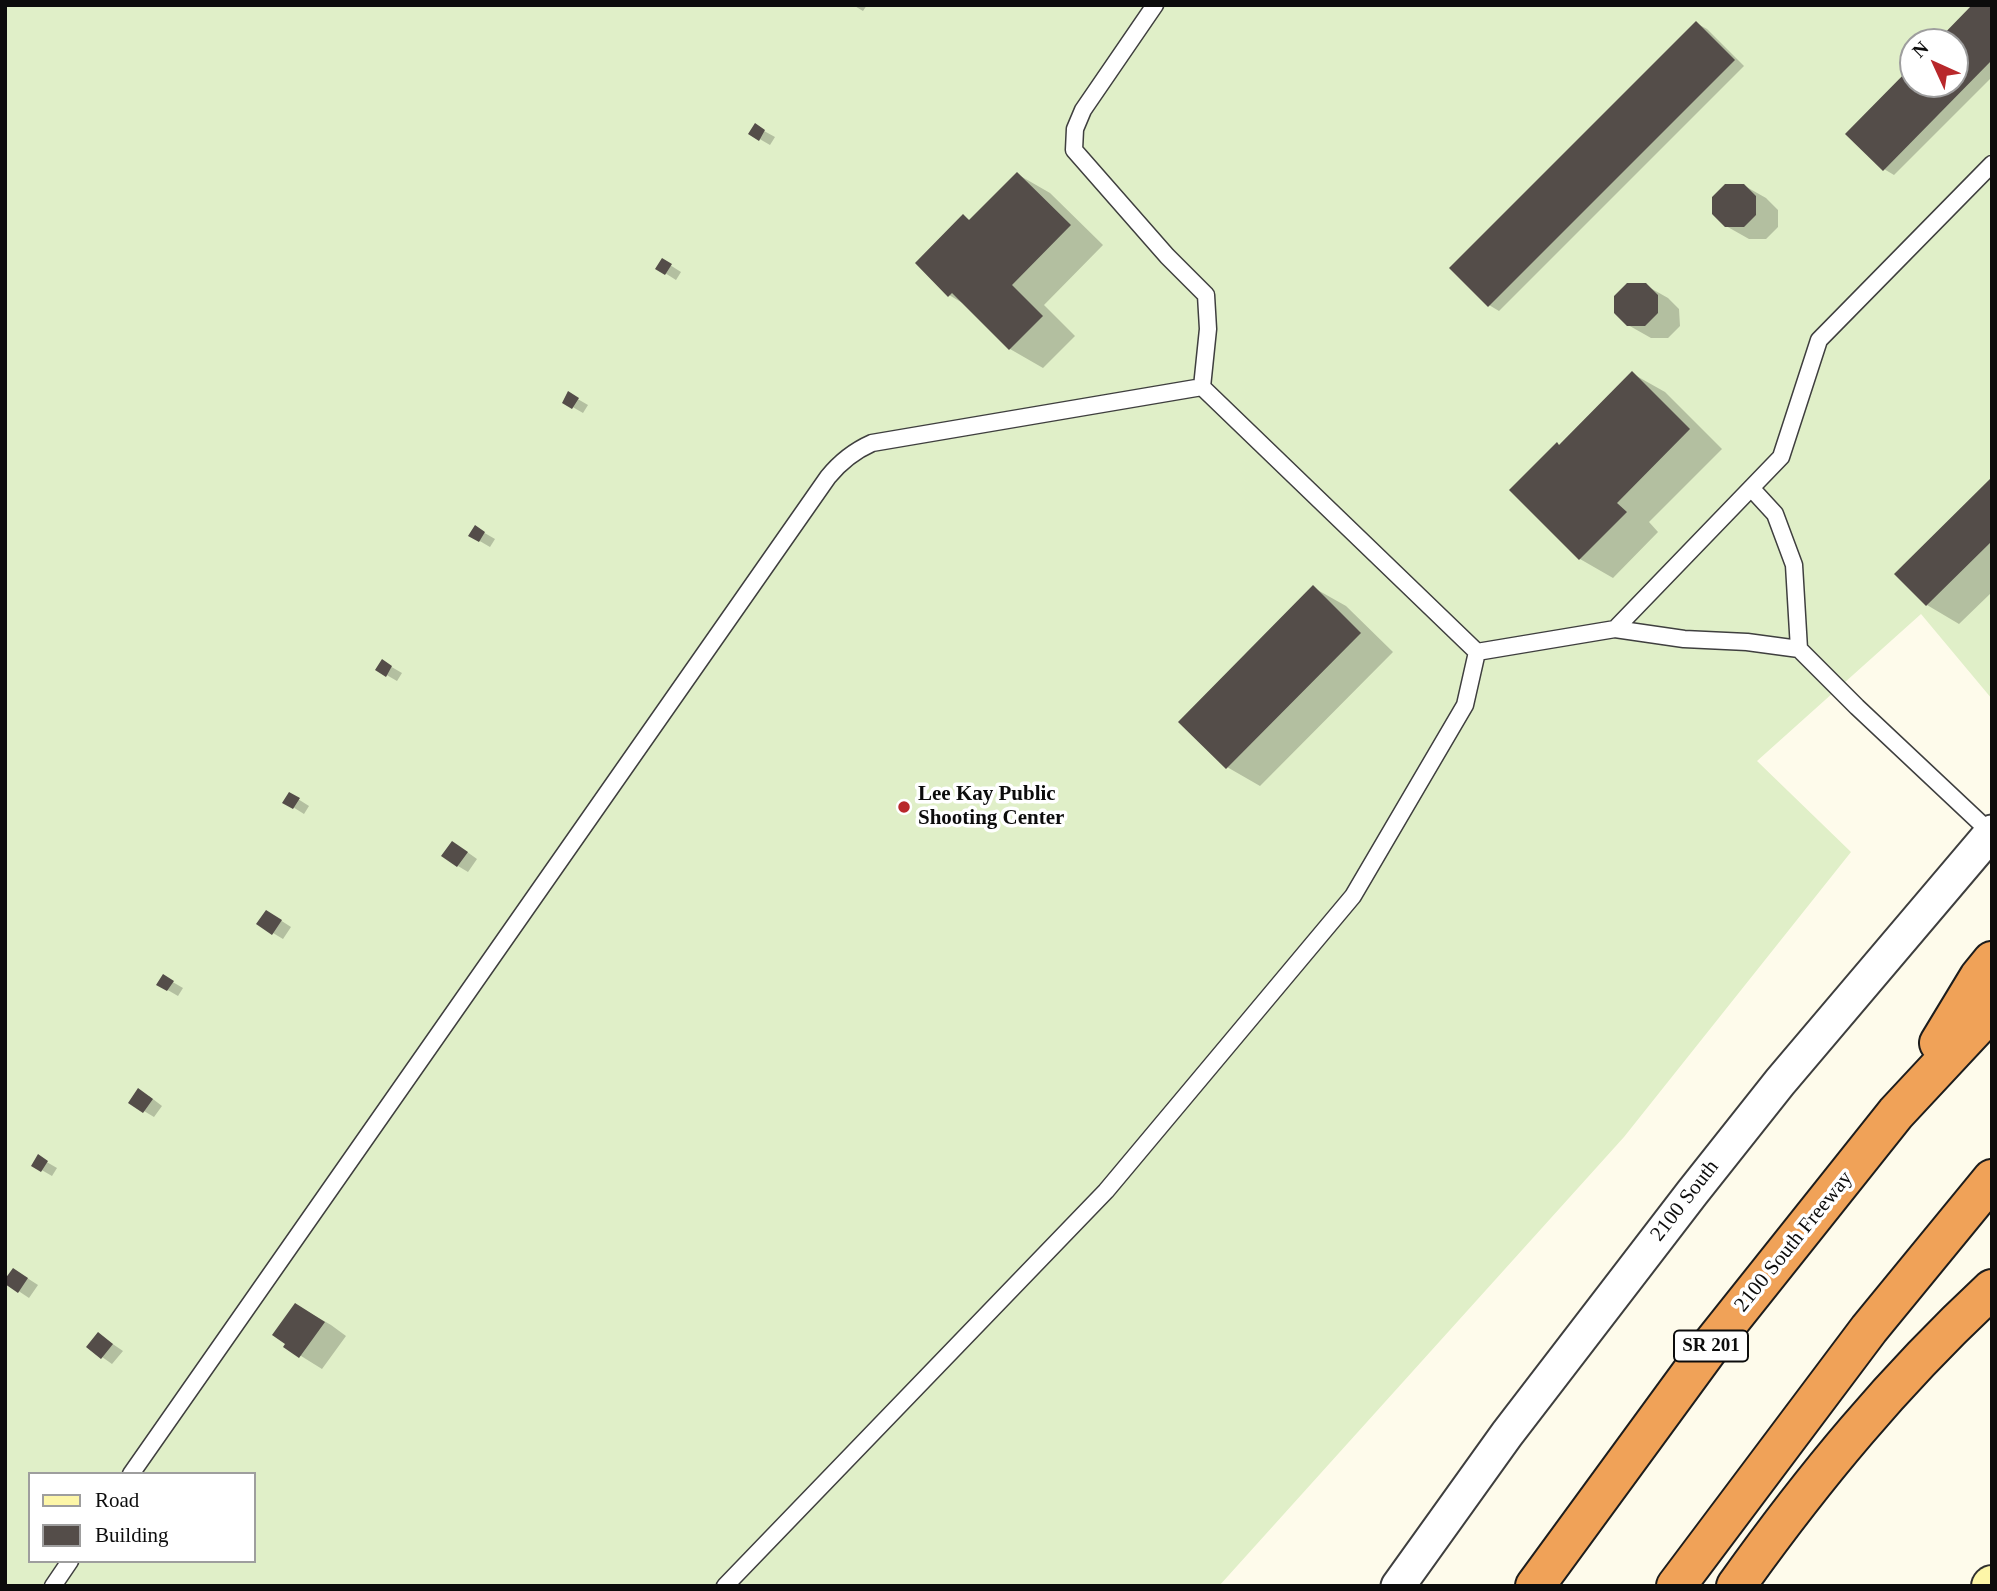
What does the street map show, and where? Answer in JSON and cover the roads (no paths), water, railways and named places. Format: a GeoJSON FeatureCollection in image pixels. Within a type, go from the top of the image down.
{"type":"FeatureCollection","features":[{"type":"Feature","properties":{"kind":"highway"},"geometry":{"type":"LineString","coordinates":[[1896,1113],[1979,977],[1992,961]]}},
{"type":"Feature","properties":{"kind":"highway","name":"2100 South Freeway"},"geometry":{"type":"LineString","coordinates":[[1535,1586],[1712,1344],[1896,1113],[1992,1010]]}},
{"type":"Feature","properties":{"kind":"highway"},"geometry":{"type":"LineString","coordinates":[[1676,1586],[1869,1329],[1992,1179]]}},
{"type":"Feature","properties":{"kind":"highway"},"geometry":{"type":"LineString","coordinates":[[1736,1586],[1801,1496],[1848,1438],[1915,1364],[1992,1289]]}},
{"type":"Feature","properties":{"kind":"street","name":"2100 South"},"geometry":{"type":"LineString","coordinates":[[1398,1586],[1524,1412],[1692,1193],[1780,1082],[1991,833]]}},
{"type":"Feature","properties":{"kind":"lane"},"geometry":{"type":"LineString","coordinates":[[1155,5],[1083,110],[1075,129],[1074,150],[1167,256],[1206,295],[1208,329],[1202,387]]}},
{"type":"Feature","properties":{"kind":"lane"},"geometry":{"type":"LineString","coordinates":[[1615,628],[1781,457],[1819,340],[1992,164]]}},
{"type":"Feature","properties":{"kind":"lane"},"geometry":{"type":"LineString","coordinates":[[1202,387],[1477,652]]}},
{"type":"Feature","properties":{"kind":"lane"},"geometry":{"type":"LineString","coordinates":[[132,1472],[837,466],[859,449],[872,443],[1202,387]]}},
{"type":"Feature","properties":{"kind":"lane"},"geometry":{"type":"LineString","coordinates":[[1752,489],[1774,513],[1794,565],[1799,649]]}},
{"type":"Feature","properties":{"kind":"lane"},"geometry":{"type":"LineString","coordinates":[[1477,652],[1615,628],[1684,639],[1747,642],[1799,649],[1991,833]]}},
{"type":"Feature","properties":{"kind":"lane"},"geometry":{"type":"LineString","coordinates":[[725,1586],[1106,1191],[1353,896],[1465,705],[1477,652]]}},
{"type":"Feature","properties":{"kind":"lane"},"geometry":{"type":"LineString","coordinates":[[53,1586],[69,1563]]}},
{"type":"Feature","properties":{"kind":"place","name":"Lee Kay Public Shooting Center"},"geometry":{"type":"Point","coordinates":[904,807]}}]}
